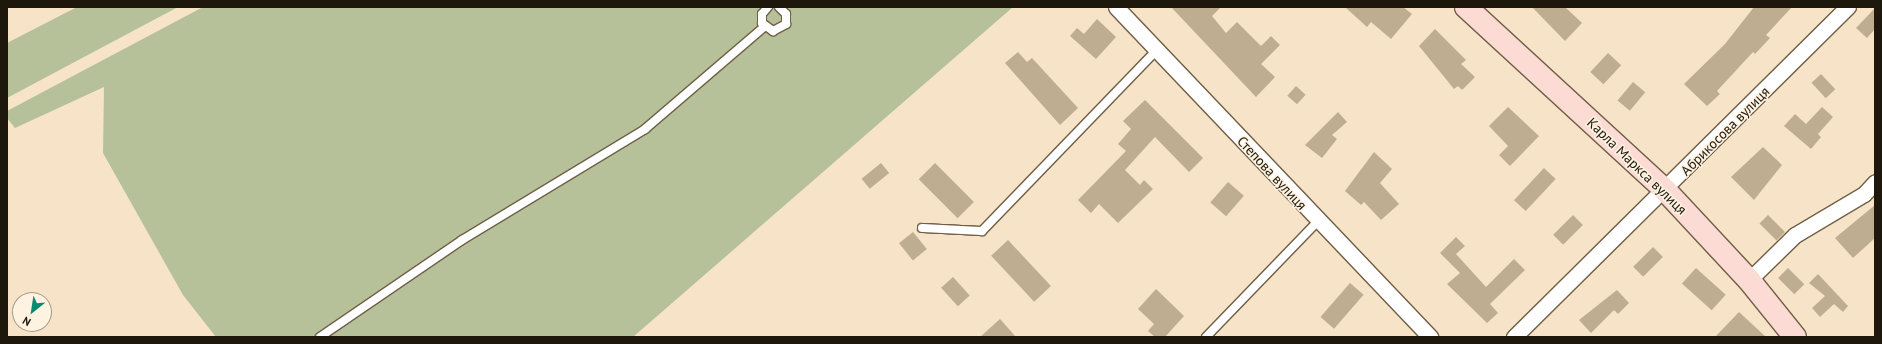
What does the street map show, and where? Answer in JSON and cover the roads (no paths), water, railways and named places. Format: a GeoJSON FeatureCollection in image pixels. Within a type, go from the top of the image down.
{"type":"FeatureCollection","features":[{"type":"Feature","properties":{"kind":"street","name":"Степова вулиця"},"geometry":{"type":"LineString","coordinates":[[1116,7],[1158,49],[1317,222],[1430,337]]}},
{"type":"Feature","properties":{"kind":"street","name":"Карла Маркса вулиця"},"geometry":{"type":"LineString","coordinates":[[1466,7],[1665,190],[1749,280],[1795,337]]}},
{"type":"Feature","properties":{"kind":"street","name":"Абрикосова вулиця"},"geometry":{"type":"LineString","coordinates":[[1514,337],[1665,190],[1848,7]]}},
{"type":"Feature","properties":{"kind":"street"},"geometry":{"type":"LineString","coordinates":[[1749,280],[1795,235],[1864,194],[1875,182]]}},
{"type":"Feature","properties":{"kind":"lane"},"geometry":{"type":"LineString","coordinates":[[768,7],[761,19],[764,28],[773,32],[783,28],[787,19],[783,8]]}},
{"type":"Feature","properties":{"kind":"lane"},"geometry":{"type":"LineString","coordinates":[[320,337],[462,240],[645,129],[764,28]]}},
{"type":"Feature","properties":{"kind":"lane"},"geometry":{"type":"LineString","coordinates":[[922,228],[982,231],[1158,49]]}},
{"type":"Feature","properties":{"kind":"lane"},"geometry":{"type":"LineString","coordinates":[[1206,337],[1317,222]]}}]}
